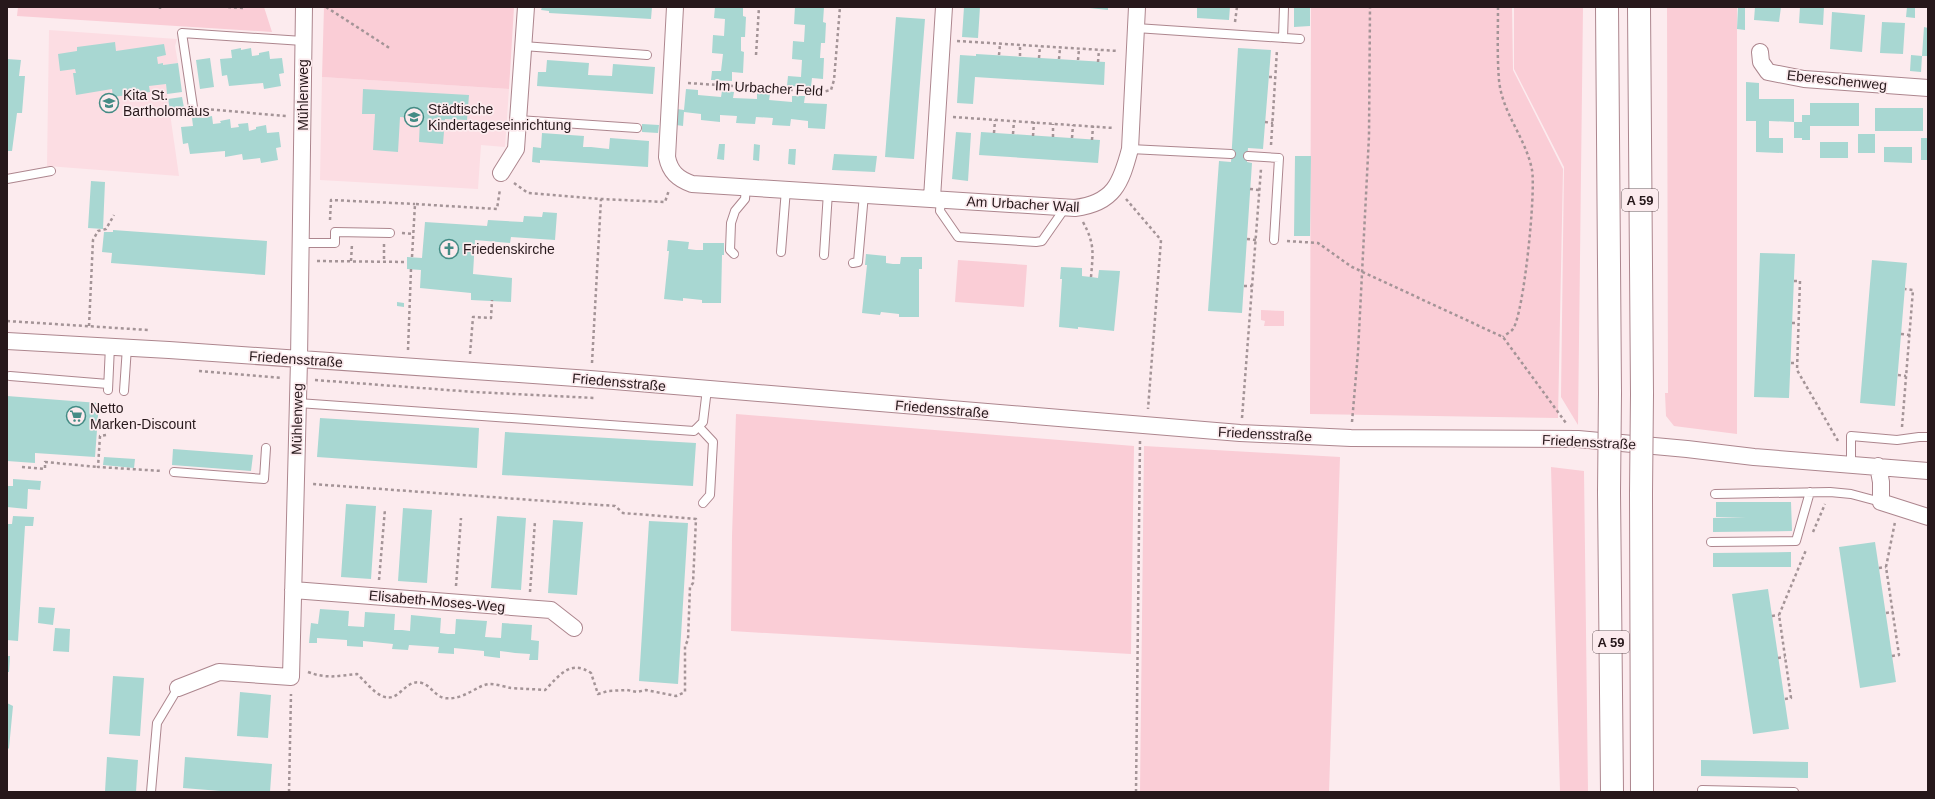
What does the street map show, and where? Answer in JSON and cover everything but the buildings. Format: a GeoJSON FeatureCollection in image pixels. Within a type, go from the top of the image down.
{"type":"FeatureCollection","features":[{"type":"Feature","properties":{"kind":"highway","name":"A 59"},"geometry":{"type":"LineString","coordinates":[[1607,7],[1612,792]]}},
{"type":"Feature","properties":{"kind":"highway","name":"A 59"},"geometry":{"type":"LineString","coordinates":[[1638,7],[1642,394],[1642,792]]}},
{"type":"Feature","properties":{"kind":"street","name":"Mühlenweg"},"geometry":{"type":"LineString","coordinates":[[291,677],[299,360],[304,7]]}},
{"type":"Feature","properties":{"kind":"street"},"geometry":{"type":"LineString","coordinates":[[501,172],[516,149],[526,7]]}},
{"type":"Feature","properties":{"kind":"street"},"geometry":{"type":"LineString","coordinates":[[674,174],[669,167],[667,157],[675,7]]}},
{"type":"Feature","properties":{"kind":"street"},"geometry":{"type":"LineString","coordinates":[[936,198],[937,116],[944,7]]}},
{"type":"Feature","properties":{"kind":"street","name":"Am Urbacher Wall"},"geometry":{"type":"LineString","coordinates":[[674,174],[683,181],[692,184],[936,198],[1070,208],[1096,204],[1114,190],[1121,179],[1130,149],[1137,7]]}},
{"type":"Feature","properties":{"kind":"street","name":"Ebereschenweg"},"geometry":{"type":"LineString","coordinates":[[1760,52],[1761,62],[1768,72],[1804,79],[1928,88]]}},
{"type":"Feature","properties":{"kind":"street","name":"Friedensstraße"},"geometry":{"type":"LineString","coordinates":[[7,341],[127,347],[590,379],[1240,433],[1351,438],[1578,439],[1687,448],[1754,457],[1848,454],[1878,466],[1928,470]]}},
{"type":"Feature","properties":{"kind":"street"},"geometry":{"type":"LineString","coordinates":[[1878,466],[1881,482],[1881,502],[1928,517]]}},
{"type":"Feature","properties":{"kind":"street","name":"Elisabeth-Moses-Weg"},"geometry":{"type":"LineString","coordinates":[[293,590],[551,610],[574,628]]}},
{"type":"Feature","properties":{"kind":"street"},"geometry":{"type":"LineString","coordinates":[[178,688],[219,672],[291,677]]}},
{"type":"Feature","properties":{"kind":"lane"},"geometry":{"type":"LineString","coordinates":[[1281,38],[1284,7]]}},
{"type":"Feature","properties":{"kind":"lane"},"geometry":{"type":"LineString","coordinates":[[1136,28],[1300,39]]}},
{"type":"Feature","properties":{"kind":"lane","name":"Mühlenweg"},"geometry":{"type":"LineString","coordinates":[[193,107],[182,33],[303,40]]}},
{"type":"Feature","properties":{"kind":"lane"},"geometry":{"type":"LineString","coordinates":[[523,46],[647,55]]}},
{"type":"Feature","properties":{"kind":"lane"},"geometry":{"type":"LineString","coordinates":[[518,120],[637,128]]}},
{"type":"Feature","properties":{"kind":"lane"},"geometry":{"type":"LineString","coordinates":[[1130,149],[1231,154]]}},
{"type":"Feature","properties":{"kind":"lane"},"geometry":{"type":"LineString","coordinates":[[1248,156],[1279,158],[1274,240]]}},
{"type":"Feature","properties":{"kind":"lane"},"geometry":{"type":"LineString","coordinates":[[7,179],[51,171]]}},
{"type":"Feature","properties":{"kind":"lane"},"geometry":{"type":"LineString","coordinates":[[734,254],[730,250],[731,223],[735,211],[745,199],[746,187]]}},
{"type":"Feature","properties":{"kind":"lane"},"geometry":{"type":"LineString","coordinates":[[781,252],[786,189]]}},
{"type":"Feature","properties":{"kind":"lane"},"geometry":{"type":"LineString","coordinates":[[824,255],[828,192]]}},
{"type":"Feature","properties":{"kind":"lane"},"geometry":{"type":"LineString","coordinates":[[853,263],[858,262],[864,194]]}},
{"type":"Feature","properties":{"kind":"lane"},"geometry":{"type":"LineString","coordinates":[[936,198],[940,211],[958,238],[1036,242],[1042,241],[1070,208]]}},
{"type":"Feature","properties":{"kind":"lane"},"geometry":{"type":"LineString","coordinates":[[300,243],[335,244],[336,232],[390,233]]}},
{"type":"Feature","properties":{"kind":"lane"},"geometry":{"type":"LineString","coordinates":[[10,376],[108,387],[110,346]]}},
{"type":"Feature","properties":{"kind":"lane"},"geometry":{"type":"LineString","coordinates":[[124,391],[127,347]]}},
{"type":"Feature","properties":{"kind":"lane"},"geometry":{"type":"LineString","coordinates":[[298,403],[694,431],[704,422],[706,389]]}},
{"type":"Feature","properties":{"kind":"lane"},"geometry":{"type":"LineString","coordinates":[[699,427],[713,442],[710,495],[703,503]]}},
{"type":"Feature","properties":{"kind":"lane"},"geometry":{"type":"LineString","coordinates":[[1848,454],[1851,436],[1901,440],[1928,437]]}},
{"type":"Feature","properties":{"kind":"lane"},"geometry":{"type":"LineString","coordinates":[[174,472],[264,479],[266,448]]}},
{"type":"Feature","properties":{"kind":"lane"},"geometry":{"type":"LineString","coordinates":[[1711,542],[1796,541],[1810,492]]}},
{"type":"Feature","properties":{"kind":"lane"},"geometry":{"type":"LineString","coordinates":[[1716,494],[1830,492],[1851,494],[1881,502]]}},
{"type":"Feature","properties":{"kind":"lane"},"geometry":{"type":"LineString","coordinates":[[151,792],[157,723],[178,688]]}},
{"type":"Feature","properties":{"kind":"lane"},"geometry":{"type":"LineString","coordinates":[[1702,790],[1793,791]]}},
{"type":"Feature","properties":{"kind":"path"},"geometry":{"type":"LineString","coordinates":[[228,7],[243,8]]}},
{"type":"Feature","properties":{"kind":"path"},"geometry":{"type":"LineString","coordinates":[[326,7],[391,49]]}},
{"type":"Feature","properties":{"kind":"path"},"geometry":{"type":"LineString","coordinates":[[756,55],[759,7]]}},
{"type":"Feature","properties":{"kind":"path","name":"Im Urbacher Feld"},"geometry":{"type":"LineString","coordinates":[[671,82],[822,92],[831,90],[834,80],[840,7]]}},
{"type":"Feature","properties":{"kind":"path"},"geometry":{"type":"LineString","coordinates":[[1359,422],[1352,422],[1358,352],[1369,136],[1370,7]]}},
{"type":"Feature","properties":{"kind":"path"},"geometry":{"type":"LineString","coordinates":[[1498,7],[1499,80],[1504,105],[1524,148],[1532,171],[1531,213],[1520,312],[1513,330],[1503,337]]}},
{"type":"Feature","properties":{"kind":"path"},"geometry":{"type":"LineString","coordinates":[[1270,158],[1275,77],[1281,38]]}},
{"type":"Feature","properties":{"kind":"path"},"geometry":{"type":"LineString","coordinates":[[942,40],[1134,52]]}},
{"type":"Feature","properties":{"kind":"path"},"geometry":{"type":"LineString","coordinates":[[999,55],[1000,44]]}},
{"type":"Feature","properties":{"kind":"path"},"geometry":{"type":"LineString","coordinates":[[1020,45],[1020,56]]}},
{"type":"Feature","properties":{"kind":"path"},"geometry":{"type":"LineString","coordinates":[[1039,58],[1040,46]]}},
{"type":"Feature","properties":{"kind":"path"},"geometry":{"type":"LineString","coordinates":[[1059,59],[1060,47]]}},
{"type":"Feature","properties":{"kind":"path"},"geometry":{"type":"LineString","coordinates":[[1078,60],[1079,49]]}},
{"type":"Feature","properties":{"kind":"path"},"geometry":{"type":"LineString","coordinates":[[1098,62],[1099,50]]}},
{"type":"Feature","properties":{"kind":"path"},"geometry":{"type":"LineString","coordinates":[[1269,77],[1275,77]]}},
{"type":"Feature","properties":{"kind":"path"},"geometry":{"type":"LineString","coordinates":[[193,107],[303,118]]}},
{"type":"Feature","properties":{"kind":"path"},"geometry":{"type":"LineString","coordinates":[[937,116],[1130,129]]}},
{"type":"Feature","properties":{"kind":"path"},"geometry":{"type":"LineString","coordinates":[[994,133],[995,120]]}},
{"type":"Feature","properties":{"kind":"path"},"geometry":{"type":"LineString","coordinates":[[1013,134],[1014,121]]}},
{"type":"Feature","properties":{"kind":"path"},"geometry":{"type":"LineString","coordinates":[[1033,136],[1034,122]]}},
{"type":"Feature","properties":{"kind":"path"},"geometry":{"type":"LineString","coordinates":[[1265,122],[1273,123]]}},
{"type":"Feature","properties":{"kind":"path"},"geometry":{"type":"LineString","coordinates":[[1053,137],[1054,124]]}},
{"type":"Feature","properties":{"kind":"path"},"geometry":{"type":"LineString","coordinates":[[1072,138],[1073,125]]}},
{"type":"Feature","properties":{"kind":"path"},"geometry":{"type":"LineString","coordinates":[[1092,140],[1093,126]]}},
{"type":"Feature","properties":{"kind":"path"},"geometry":{"type":"LineString","coordinates":[[1240,433],[1262,157]]}},
{"type":"Feature","properties":{"kind":"path"},"geometry":{"type":"LineString","coordinates":[[501,172],[528,193],[601,199],[665,202],[674,174]]}},
{"type":"Feature","properties":{"kind":"path"},"geometry":{"type":"LineString","coordinates":[[330,244],[330,200],[497,209],[501,172]]}},
{"type":"Feature","properties":{"kind":"path"},"geometry":{"type":"LineString","coordinates":[[1250,189],[1260,190]]}},
{"type":"Feature","properties":{"kind":"path"},"geometry":{"type":"LineString","coordinates":[[1114,190],[1130,202],[1161,240],[1148,410],[1142,426],[1140,440],[1136,792]]}},
{"type":"Feature","properties":{"kind":"path"},"geometry":{"type":"LineString","coordinates":[[590,379],[601,199]]}},
{"type":"Feature","properties":{"kind":"path"},"geometry":{"type":"LineString","coordinates":[[412,257],[415,204]]}},
{"type":"Feature","properties":{"kind":"path"},"geometry":{"type":"LineString","coordinates":[[1070,208],[1091,238],[1093,251],[1091,277]]}},
{"type":"Feature","properties":{"kind":"path"},"geometry":{"type":"LineString","coordinates":[[89,326],[93,240],[98,231],[106,229],[114,216]]}},
{"type":"Feature","properties":{"kind":"path"},"geometry":{"type":"LineString","coordinates":[[406,234],[413,234]]}},
{"type":"Feature","properties":{"kind":"path"},"geometry":{"type":"LineString","coordinates":[[1247,239],[1256,240]]}},
{"type":"Feature","properties":{"kind":"path"},"geometry":{"type":"LineString","coordinates":[[1274,240],[1318,243],[1340,259],[1362,272],[1503,337],[1568,425],[1560,425]]}},
{"type":"Feature","properties":{"kind":"path"},"geometry":{"type":"LineString","coordinates":[[300,260],[407,262]]}},
{"type":"Feature","properties":{"kind":"path"},"geometry":{"type":"LineString","coordinates":[[407,367],[411,269]]}},
{"type":"Feature","properties":{"kind":"path"},"geometry":{"type":"LineString","coordinates":[[1794,281],[1800,281],[1796,363],[1797,370],[1848,454]]}},
{"type":"Feature","properties":{"kind":"path"},"geometry":{"type":"LineString","coordinates":[[1244,286],[1252,286]]}},
{"type":"Feature","properties":{"kind":"path"},"geometry":{"type":"LineString","coordinates":[[1901,440],[1913,290],[1905,289]]}},
{"type":"Feature","properties":{"kind":"path"},"geometry":{"type":"LineString","coordinates":[[470,354],[473,317],[491,318],[492,300]]}},
{"type":"Feature","properties":{"kind":"path"},"geometry":{"type":"LineString","coordinates":[[7,321],[152,331]]}},
{"type":"Feature","properties":{"kind":"path"},"geometry":{"type":"LineString","coordinates":[[1792,323],[1798,323]]}},
{"type":"Feature","properties":{"kind":"path"},"geometry":{"type":"LineString","coordinates":[[1901,334],[1910,335]]}},
{"type":"Feature","properties":{"kind":"path"},"geometry":{"type":"LineString","coordinates":[[400,349],[415,350]]}},
{"type":"Feature","properties":{"kind":"path"},"geometry":{"type":"LineString","coordinates":[[464,354],[478,355]]}},
{"type":"Feature","properties":{"kind":"path"},"geometry":{"type":"LineString","coordinates":[[1790,363],[1796,363]]}},
{"type":"Feature","properties":{"kind":"path"},"geometry":{"type":"LineString","coordinates":[[1898,375],[1906,376]]}},
{"type":"Feature","properties":{"kind":"path"},"geometry":{"type":"LineString","coordinates":[[1140,409],[1155,410]]}},
{"type":"Feature","properties":{"kind":"path"},"geometry":{"type":"LineString","coordinates":[[1235,416],[1250,417]]}},
{"type":"Feature","properties":{"kind":"path"},"geometry":{"type":"LineString","coordinates":[[98,467],[100,436],[106,435]]}},
{"type":"Feature","properties":{"kind":"path"},"geometry":{"type":"LineString","coordinates":[[22,467],[45,469],[45,462],[174,472]]}},
{"type":"Feature","properties":{"kind":"path"},"geometry":{"type":"LineString","coordinates":[[1812,536],[1830,492]]}},
{"type":"Feature","properties":{"kind":"path"},"geometry":{"type":"LineString","coordinates":[[1892,656],[1899,655],[1886,567],[1898,507]]}},
{"type":"Feature","properties":{"kind":"path"},"geometry":{"type":"LineString","coordinates":[[378,596],[384,509]]}},
{"type":"Feature","properties":{"kind":"path"},"geometry":{"type":"LineString","coordinates":[[455,602],[461,518]]}},
{"type":"Feature","properties":{"kind":"path"},"geometry":{"type":"LineString","coordinates":[[528,609],[535,521]]}},
{"type":"Feature","properties":{"kind":"path"},"geometry":{"type":"LineString","coordinates":[[1785,699],[1791,698],[1779,615],[1809,543]]}},
{"type":"Feature","properties":{"kind":"path"},"geometry":{"type":"LineString","coordinates":[[1879,568],[1886,567]]}},
{"type":"Feature","properties":{"kind":"path"},"geometry":{"type":"LineString","coordinates":[[1886,613],[1893,612]]}},
{"type":"Feature","properties":{"kind":"path"},"geometry":{"type":"LineString","coordinates":[[1772,616],[1779,615]]}},
{"type":"Feature","properties":{"kind":"path"},"geometry":{"type":"LineString","coordinates":[[1778,658],[1785,657]]}},
{"type":"Feature","properties":{"kind":"path"},"geometry":{"type":"LineString","coordinates":[[289,792],[291,677]]}},
{"type":"Feature","properties":{"kind":"shaded area"},"geometry":{"type":"Polygon","coordinates":[[[18,7],[264,7],[272,32],[17,16],[18,7]]]}},
{"type":"Feature","properties":{"kind":"shaded area"},"geometry":{"type":"Polygon","coordinates":[[[324,7],[514,7],[509,89],[322,77],[324,7]]]}},
{"type":"Feature","properties":{"kind":"shaded area"},"geometry":{"type":"Polygon","coordinates":[[[1311,7],[1512,7],[1513,70],[1563,169],[1558,418],[1310,414],[1311,7]]]}},
{"type":"Feature","properties":{"kind":"shaded area"},"geometry":{"type":"Polygon","coordinates":[[[1514,7],[1583,7],[1578,425],[1561,397],[1564,167],[1514,69],[1514,7]]]}},
{"type":"Feature","properties":{"kind":"shaded area"},"geometry":{"type":"Polygon","coordinates":[[[1667,7],[1737,7],[1737,434],[1674,426],[1666,416],[1665,393],[1668,393],[1667,7]]]}},
{"type":"Feature","properties":{"kind":"shaded area","name":"Kita St. Bartholomäus"},"geometry":{"type":"Polygon","coordinates":[[[49,30],[177,39],[175,46],[178,63],[163,65],[179,176],[47,166],[49,30]]]}},
{"type":"Feature","properties":{"kind":"shaded area","name":"Städtische Kindertageseinrichtung"},"geometry":{"type":"Polygon","coordinates":[[[322,77],[509,89],[505,147],[481,145],[478,189],[320,180],[322,77]]]}},
{"type":"Feature","properties":{"kind":"shaded area"},"geometry":{"type":"Polygon","coordinates":[[[958,260],[1027,265],[1024,307],[955,302],[958,260]]]}},
{"type":"Feature","properties":{"kind":"shaded area"},"geometry":{"type":"Polygon","coordinates":[[[1261,310],[1284,311],[1284,326],[1264,326],[1265,321],[1261,320],[1261,310]]]}},
{"type":"Feature","properties":{"kind":"shaded area"},"geometry":{"type":"Polygon","coordinates":[[[736,414],[1134,446],[1131,654],[731,631],[736,414]]]}},
{"type":"Feature","properties":{"kind":"shaded area"},"geometry":{"type":"Polygon","coordinates":[[[1144,446],[1340,457],[1329,792],[1140,792],[1144,446]]]}},
{"type":"Feature","properties":{"kind":"shaded area"},"geometry":{"type":"Polygon","coordinates":[[[1551,467],[1584,471],[1588,792],[1560,792],[1551,467]]]}},
{"type":"Feature","properties":{"kind":"place","name":"Kita St. Bartholomäus"},"geometry":{"type":"Point","coordinates":[109,103]}},
{"type":"Feature","properties":{"kind":"place","name":"Städtische Kindertageseinrichtung"},"geometry":{"type":"Point","coordinates":[414,117]}},
{"type":"Feature","properties":{"kind":"place","name":"Friedenskirche"},"geometry":{"type":"Point","coordinates":[449,249]}},
{"type":"Feature","properties":{"kind":"place","name":"Netto Marken-Discount"},"geometry":{"type":"Point","coordinates":[76,416]}}]}
